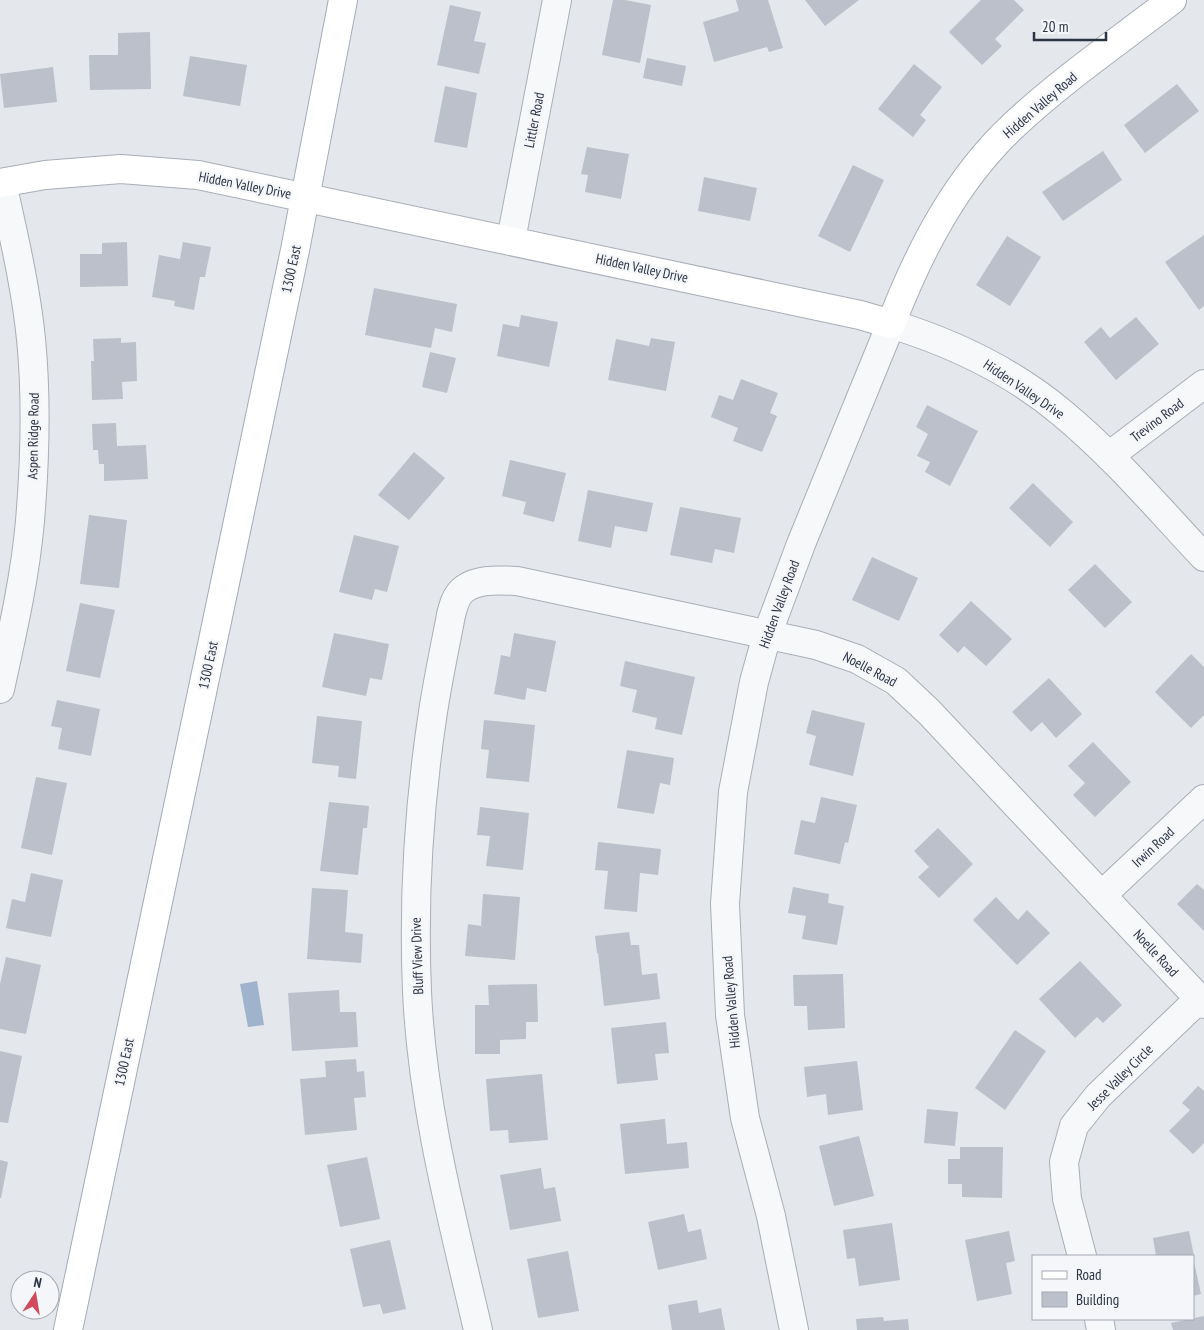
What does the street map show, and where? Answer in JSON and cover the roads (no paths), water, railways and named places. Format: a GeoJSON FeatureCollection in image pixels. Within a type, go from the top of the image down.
{"type":"FeatureCollection","features":[{"type":"Feature","properties":{"kind":"main road","name":"1300 East"},"geometry":{"type":"LineString","coordinates":[[68,1330],[306,197],[343,0]]}},
{"type":"Feature","properties":{"kind":"main road","name":"Hidden Valley Road"},"geometry":{"type":"LineString","coordinates":[[891,324],[908,280],[938,221],[973,170],[1013,125],[1058,87],[1172,0]]}},
{"type":"Feature","properties":{"kind":"main road","name":"Hidden Valley Drive"},"geometry":{"type":"LineString","coordinates":[[1,183],[45,175],[121,170],[198,175],[860,315],[891,324]]}},
{"type":"Feature","properties":{"kind":"street","name":"Littler Road"},"geometry":{"type":"LineString","coordinates":[[511,240],[557,0]]}},
{"type":"Feature","properties":{"kind":"street","name":"Aspen Ridge Road"},"geometry":{"type":"LineString","coordinates":[[0,689],[16,611],[30,523],[35,433],[31,339],[15,245],[1,183]]}},
{"type":"Feature","properties":{"kind":"street","name":"Hidden Valley Drive"},"geometry":{"type":"LineString","coordinates":[[891,324],[922,333],[949,344],[1006,374],[1061,412],[1109,456],[1204,557]]}},
{"type":"Feature","properties":{"kind":"street","name":"Hidden Valley Road"},"geometry":{"type":"LineString","coordinates":[[794,1330],[771,1216],[745,1118],[730,1015],[725,904],[733,792],[754,682],[767,635],[801,544],[891,324]]}},
{"type":"Feature","properties":{"kind":"street","name":"Trevino Road"},"geometry":{"type":"LineString","coordinates":[[1109,456],[1204,384]]}},
{"type":"Feature","properties":{"kind":"street","name":"Noelle Road"},"geometry":{"type":"LineString","coordinates":[[469,586],[499,580],[517,581],[816,645],[857,659],[896,681],[929,712],[1202,1002]]}},
{"type":"Feature","properties":{"kind":"street","name":"Bluff View Drive"},"geometry":{"type":"LineString","coordinates":[[469,586],[460,592],[451,615],[433,711],[421,809],[416,902],[417,993],[426,1083],[442,1176],[478,1330]]}},
{"type":"Feature","properties":{"kind":"street","name":"Irwin Road"},"geometry":{"type":"LineString","coordinates":[[1102,896],[1204,799]]}},
{"type":"Feature","properties":{"kind":"street","name":"Jesse Valley Circle"},"geometry":{"type":"LineString","coordinates":[[1082,1255],[1067,1199],[1064,1162],[1074,1126],[1098,1096],[1202,1002]]}},
{"type":"Feature","properties":{"kind":"water"},"geometry":{"type":"Polygon","coordinates":[[[257,981],[264,1025],[248,1027],[240,984],[257,981]]]}}]}
